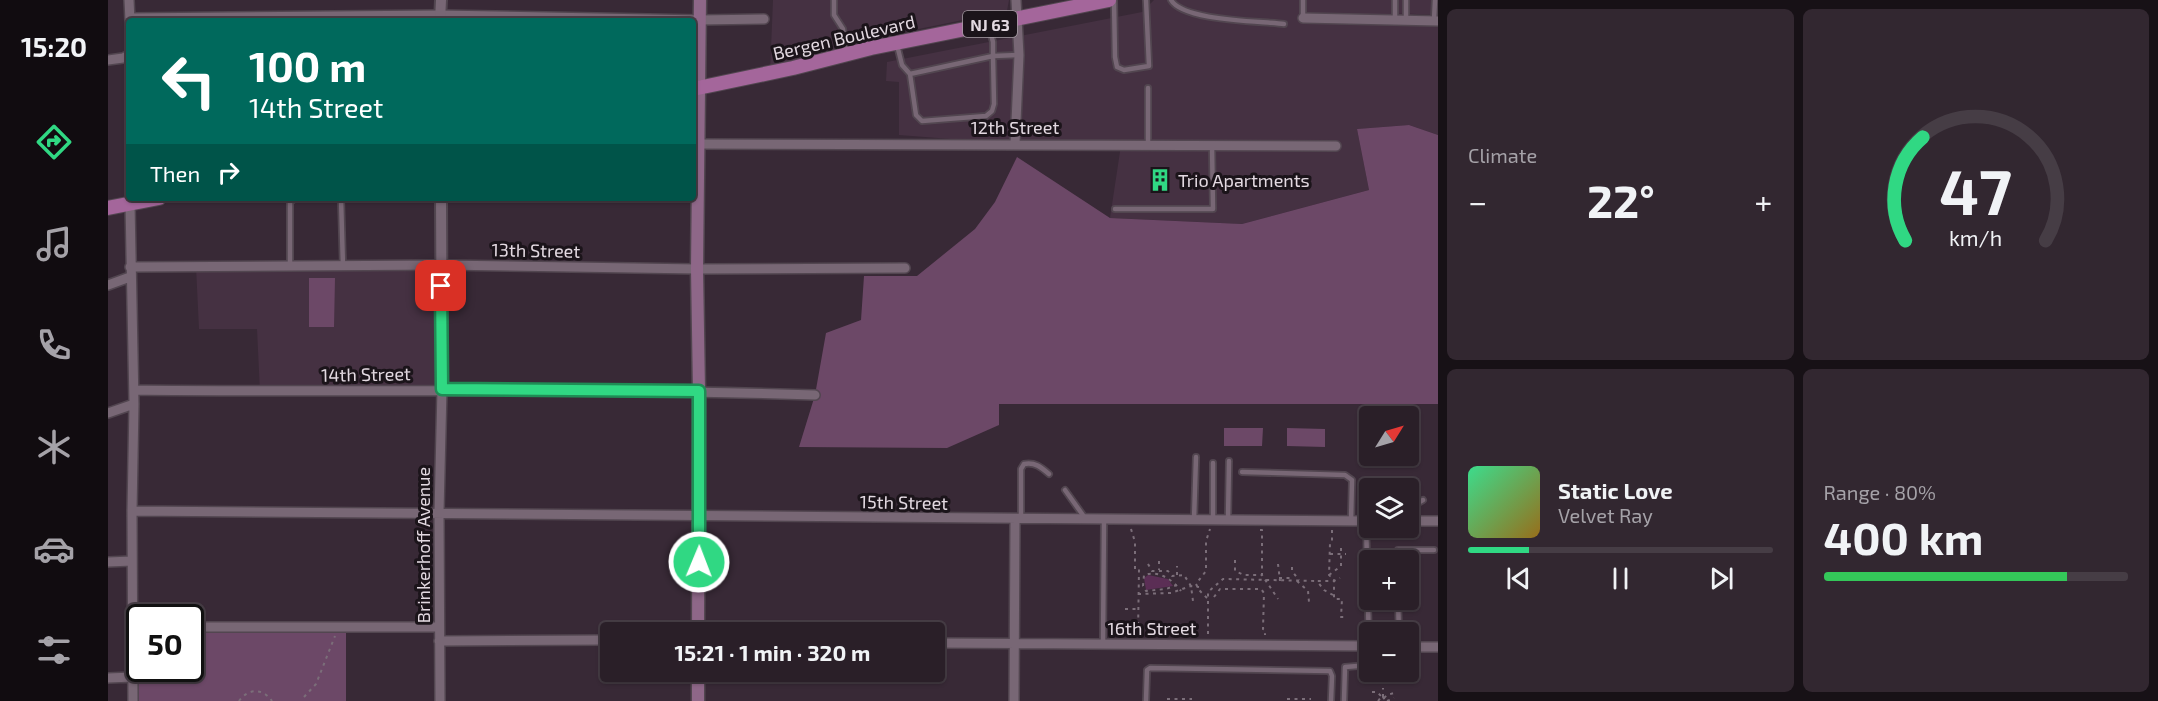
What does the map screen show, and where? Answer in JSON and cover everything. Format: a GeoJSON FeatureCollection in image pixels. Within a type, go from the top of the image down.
{"type":"FeatureCollection","features":[{"type":"Feature","properties":{"kind":"main road"},"geometry":{"type":"LineString","coordinates":[[698,622],[696,63],[700,0]]}},
{"type":"Feature","properties":{"kind":"main road","name":"Bergen Boulevard"},"geometry":{"type":"LineString","coordinates":[[696,88],[896,43],[1109,0]]}},
{"type":"Feature","properties":{"kind":"main road"},"geometry":{"type":"LineString","coordinates":[[108,208],[136,201]]}},
{"type":"Feature","properties":{"kind":"main road"},"geometry":{"type":"LineString","coordinates":[[698,682],[698,701]]}},
{"type":"Feature","properties":{"kind":"street"},"geometry":{"type":"LineString","coordinates":[[129,0],[130,18]]}},
{"type":"Feature","properties":{"kind":"street"},"geometry":{"type":"LineString","coordinates":[[440,18],[441,0]]}},
{"type":"Feature","properties":{"kind":"street"},"geometry":{"type":"LineString","coordinates":[[1015,144],[1019,55],[1016,0]]}},
{"type":"Feature","properties":{"kind":"street"},"geometry":{"type":"LineString","coordinates":[[1303,18],[1436,20]]}},
{"type":"Feature","properties":{"kind":"street"},"geometry":{"type":"LineString","coordinates":[[696,20],[764,19]]}},
{"type":"Feature","properties":{"kind":"street"},"geometry":{"type":"LineString","coordinates":[[108,60],[126,56]]}},
{"type":"Feature","properties":{"kind":"street","name":"12th Street"},"geometry":{"type":"LineString","coordinates":[[696,144],[1336,146]]}},
{"type":"Feature","properties":{"kind":"street"},"geometry":{"type":"LineString","coordinates":[[135,604],[132,561],[134,390],[130,267],[136,201]]}},
{"type":"Feature","properties":{"kind":"street"},"geometry":{"type":"LineString","coordinates":[[441,201],[442,389]]}},
{"type":"Feature","properties":{"kind":"street","name":"13th Street"},"geometry":{"type":"LineString","coordinates":[[130,267],[441,265],[697,269],[905,268]]}},
{"type":"Feature","properties":{"kind":"street"},"geometry":{"type":"LineString","coordinates":[[108,285],[130,277]]}},
{"type":"Feature","properties":{"kind":"street","name":"14th Street"},"geometry":{"type":"LineString","coordinates":[[134,390],[280,392],[442,389],[699,391],[815,395]]}},
{"type":"Feature","properties":{"kind":"street","name":"Brinkerhoff Avenue"},"geometry":{"type":"LineString","coordinates":[[440,701],[439,512],[442,389]]}},
{"type":"Feature","properties":{"kind":"street"},"geometry":{"type":"LineString","coordinates":[[108,413],[134,404]]}},
{"type":"Feature","properties":{"kind":"street","name":"15th Street"},"geometry":{"type":"LineString","coordinates":[[132,511],[1359,521]]}},
{"type":"Feature","properties":{"kind":"street"},"geometry":{"type":"LineString","coordinates":[[1014,701],[1018,520]]}},
{"type":"Feature","properties":{"kind":"street"},"geometry":{"type":"LineString","coordinates":[[1419,521],[1438,521]]}},
{"type":"Feature","properties":{"kind":"street"},"geometry":{"type":"LineString","coordinates":[[108,562],[132,561]]}},
{"type":"Feature","properties":{"kind":"street"},"geometry":{"type":"LineString","coordinates":[[204,627],[439,627]]}},
{"type":"Feature","properties":{"kind":"street"},"geometry":{"type":"LineString","coordinates":[[440,641],[600,640]]}},
{"type":"Feature","properties":{"kind":"street","name":"16th Street"},"geometry":{"type":"LineString","coordinates":[[945,643],[1359,646]]}},
{"type":"Feature","properties":{"kind":"street"},"geometry":{"type":"LineString","coordinates":[[1419,646],[1438,647]]}},
{"type":"Feature","properties":{"kind":"street"},"geometry":{"type":"LineString","coordinates":[[108,678],[126,677]]}},
{"type":"Feature","properties":{"kind":"street"},"geometry":{"type":"LineString","coordinates":[[133,682],[133,701]]}},
{"type":"Feature","properties":{"kind":"lane"},"geometry":{"type":"LineString","coordinates":[[834,0],[834,15],[843,28],[846,54]]}},
{"type":"Feature","properties":{"kind":"lane"},"geometry":{"type":"LineString","coordinates":[[1114,0],[1116,63],[1124,70],[1149,66],[1146,0]]}},
{"type":"Feature","properties":{"kind":"lane"},"geometry":{"type":"LineString","coordinates":[[1171,0],[1175,7],[1195,15],[1284,24]]}},
{"type":"Feature","properties":{"kind":"lane"},"geometry":{"type":"LineString","coordinates":[[1303,0],[1303,18]]}},
{"type":"Feature","properties":{"kind":"lane"},"geometry":{"type":"LineString","coordinates":[[1395,0],[1395,20]]}},
{"type":"Feature","properties":{"kind":"lane"},"geometry":{"type":"LineString","coordinates":[[1407,0],[1407,20]]}},
{"type":"Feature","properties":{"kind":"lane"},"geometry":{"type":"LineString","coordinates":[[1435,0],[1436,20]]}},
{"type":"Feature","properties":{"kind":"lane"},"geometry":{"type":"LineString","coordinates":[[896,43],[902,66],[910,74],[916,115],[922,121],[986,116],[992,111],[994,104],[993,42],[988,24]]}},
{"type":"Feature","properties":{"kind":"lane"},"geometry":{"type":"LineString","coordinates":[[910,74],[993,56],[1019,55]]}},
{"type":"Feature","properties":{"kind":"lane"},"geometry":{"type":"LineString","coordinates":[[1148,88],[1148,145]]}},
{"type":"Feature","properties":{"kind":"lane"},"geometry":{"type":"LineString","coordinates":[[1115,209],[1213,208],[1212,145]]}},
{"type":"Feature","properties":{"kind":"lane"},"geometry":{"type":"LineString","coordinates":[[290,267],[292,201]]}},
{"type":"Feature","properties":{"kind":"lane"},"geometry":{"type":"LineString","coordinates":[[341,201],[343,267]]}},
{"type":"Feature","properties":{"kind":"lane"},"geometry":{"type":"LineString","coordinates":[[1194,520],[1196,457]]}},
{"type":"Feature","properties":{"kind":"lane"},"geometry":{"type":"LineString","coordinates":[[1228,520],[1229,461]]}},
{"type":"Feature","properties":{"kind":"lane"},"geometry":{"type":"LineString","coordinates":[[1018,520],[1021,469],[1024,464],[1031,462],[1049,474]]}},
{"type":"Feature","properties":{"kind":"lane"},"geometry":{"type":"LineString","coordinates":[[1213,463],[1213,520]]}},
{"type":"Feature","properties":{"kind":"lane"},"geometry":{"type":"LineString","coordinates":[[1242,472],[1345,475],[1352,480],[1351,521]]}},
{"type":"Feature","properties":{"kind":"lane"},"geometry":{"type":"LineString","coordinates":[[1065,490],[1087,520]]}},
{"type":"Feature","properties":{"kind":"lane"},"geometry":{"type":"LineString","coordinates":[[1419,502],[1423,500]]}},
{"type":"Feature","properties":{"kind":"lane"},"geometry":{"type":"LineString","coordinates":[[1103,644],[1104,520]]}},
{"type":"Feature","properties":{"kind":"lane"},"geometry":{"type":"LineString","coordinates":[[1367,538],[1369,622]]}},
{"type":"Feature","properties":{"kind":"lane"},"geometry":{"type":"LineString","coordinates":[[1419,550],[1434,550]]}},
{"type":"Feature","properties":{"kind":"lane"},"geometry":{"type":"LineString","coordinates":[[1344,701],[1345,667],[1359,666]]}},
{"type":"Feature","properties":{"kind":"lane"},"geometry":{"type":"LineString","coordinates":[[1146,701],[1147,669],[1150,668],[1330,671],[1332,701]]}},
{"type":"Feature","properties":{"kind":"path"},"geometry":{"type":"LineString","coordinates":[[1208,598],[1196,584],[1207,570],[1206,541],[1209,529],[1213,529],[1213,520]]}},
{"type":"Feature","properties":{"kind":"path"},"geometry":{"type":"LineString","coordinates":[[1257,521],[1257,530],[1262,530],[1263,575],[1278,599]]}},
{"type":"Feature","properties":{"kind":"path"},"geometry":{"type":"LineString","coordinates":[[1332,521],[1329,575],[1334,581],[1334,596]]}},
{"type":"Feature","properties":{"kind":"path"},"geometry":{"type":"LineString","coordinates":[[1131,529],[1135,542],[1135,569],[1138,569],[1138,633]]}},
{"type":"Feature","properties":{"kind":"path"},"geometry":{"type":"LineString","coordinates":[[1329,575],[1341,567],[1344,554],[1341,546]]}},
{"type":"Feature","properties":{"kind":"path"},"geometry":{"type":"LineString","coordinates":[[1330,554],[1344,554]]}},
{"type":"Feature","properties":{"kind":"path"},"geometry":{"type":"LineString","coordinates":[[1235,560],[1235,571],[1244,575],[1263,575]]}},
{"type":"Feature","properties":{"kind":"path"},"geometry":{"type":"LineString","coordinates":[[1159,561],[1159,571]]}},
{"type":"Feature","properties":{"kind":"path"},"geometry":{"type":"LineString","coordinates":[[1148,564],[1152,571],[1168,571],[1172,576],[1184,575],[1191,586],[1193,602]]}},
{"type":"Feature","properties":{"kind":"path"},"geometry":{"type":"LineString","coordinates":[[1278,564],[1280,579]]}},
{"type":"Feature","properties":{"kind":"path"},"geometry":{"type":"LineString","coordinates":[[1177,566],[1177,576]]}},
{"type":"Feature","properties":{"kind":"path"},"geometry":{"type":"LineString","coordinates":[[1292,567],[1292,571],[1308,591],[1309,602]]}},
{"type":"Feature","properties":{"kind":"path"},"geometry":{"type":"LineString","coordinates":[[1177,585],[1166,590],[1146,591],[1143,586],[1144,575],[1148,573],[1167,577],[1177,585],[1181,591]]}},
{"type":"Feature","properties":{"kind":"path"},"geometry":{"type":"LineString","coordinates":[[1208,645],[1208,592],[1223,579],[1334,581],[1340,578]]}},
{"type":"Feature","properties":{"kind":"path"},"geometry":{"type":"LineString","coordinates":[[1317,581],[1324,590],[1334,596],[1334,599],[1342,599],[1341,617],[1344,617]]}},
{"type":"Feature","properties":{"kind":"path"},"geometry":{"type":"LineString","coordinates":[[1138,594],[1181,591],[1191,586],[1199,587]]}},
{"type":"Feature","properties":{"kind":"path"},"geometry":{"type":"LineString","coordinates":[[1214,597],[1220,589],[1260,589],[1264,593],[1263,629],[1265,635],[1269,634],[1269,645]]}},
{"type":"Feature","properties":{"kind":"path"},"geometry":{"type":"LineString","coordinates":[[1125,609],[1138,609]]}},
{"type":"Feature","properties":{"kind":"path"},"geometry":{"type":"LineString","coordinates":[[304,697],[316,684],[338,628]]}},
{"type":"Feature","properties":{"kind":"path"},"geometry":{"type":"LineString","coordinates":[[1103,633],[1148,634],[1149,645]]}},
{"type":"Feature","properties":{"kind":"path"},"geometry":{"type":"LineString","coordinates":[[1383,688],[1384,699]]}},
{"type":"Feature","properties":{"kind":"path"},"geometry":{"type":"LineString","coordinates":[[1371,692],[1376,690],[1384,699]]}},
{"type":"Feature","properties":{"kind":"path"},"geometry":{"type":"LineString","coordinates":[[238,701],[246,693],[258,691],[272,701]]}},
{"type":"Feature","properties":{"kind":"path"},"geometry":{"type":"LineString","coordinates":[[1384,699],[1387,695],[1394,693]]}},
{"type":"Feature","properties":{"kind":"path"},"geometry":{"type":"LineString","coordinates":[[1378,701],[1394,698]]}},
{"type":"Feature","properties":{"kind":"path"},"geometry":{"type":"LineString","coordinates":[[1167,699],[1192,699]]}},
{"type":"Feature","properties":{"kind":"path"},"geometry":{"type":"LineString","coordinates":[[1290,700],[1311,699]]}},
{"type":"Feature","properties":{"kind":"shaded area"},"geometry":{"type":"Polygon","coordinates":[[[773,0],[1009,0],[1007,11],[894,34],[793,68],[770,73],[773,0]]]}},
{"type":"Feature","properties":{"kind":"shaded area"},"geometry":{"type":"Polygon","coordinates":[[[1154,0],[1438,0],[1438,15],[1395,13],[1438,17],[1438,135],[1409,125],[1357,129],[1369,190],[1242,224],[1110,218],[1121,145],[1015,144],[899,135],[899,82],[886,81],[887,62],[1142,12],[1154,0]]]}},
{"type":"Feature","properties":{"kind":"shaded area"},"geometry":{"type":"Polygon","coordinates":[[[1409,125],[1438,135],[1438,404],[999,404],[999,425],[947,448],[799,447],[815,395],[826,333],[861,320],[864,276],[917,276],[975,229],[995,202],[1017,157],[1110,218],[1242,224],[1369,190],[1357,129],[1409,125]]]}},
{"type":"Feature","properties":{"kind":"shaded area"},"geometry":{"type":"Polygon","coordinates":[[[441,265],[442,389],[260,392],[257,329],[199,329],[196,267],[441,265]]]}},
{"type":"Feature","properties":{"kind":"shaded area"},"geometry":{"type":"Polygon","coordinates":[[[309,278],[335,278],[334,327],[309,327],[309,278]]]}},
{"type":"Feature","properties":{"kind":"shaded area"},"geometry":{"type":"Polygon","coordinates":[[[1224,428],[1263,428],[1262,446],[1224,446],[1224,428]]]}},
{"type":"Feature","properties":{"kind":"shaded area"},"geometry":{"type":"Polygon","coordinates":[[[1287,428],[1325,429],[1325,447],[1287,446],[1287,428]]]}},
{"type":"Feature","properties":{"kind":"shaded area"},"geometry":{"type":"Polygon","coordinates":[[[1148,575],[1168,579],[1173,586],[1146,590],[1144,578],[1148,575]]]}},
{"type":"Feature","properties":{"kind":"shaded area"},"geometry":{"type":"Polygon","coordinates":[[[204,627],[346,628],[346,701],[133,701],[133,682],[204,682],[204,627]]]}},
{"type":"Feature","properties":{"kind":"place","name":"Trio Apartments"},"geometry":{"type":"Point","coordinates":[1160,180]}},
{"type":"Feature","properties":{"kind":"route"},"geometry":{"type":"LineString","coordinates":[[441,286],[442,389],[699,391],[699,562]]}}]}
